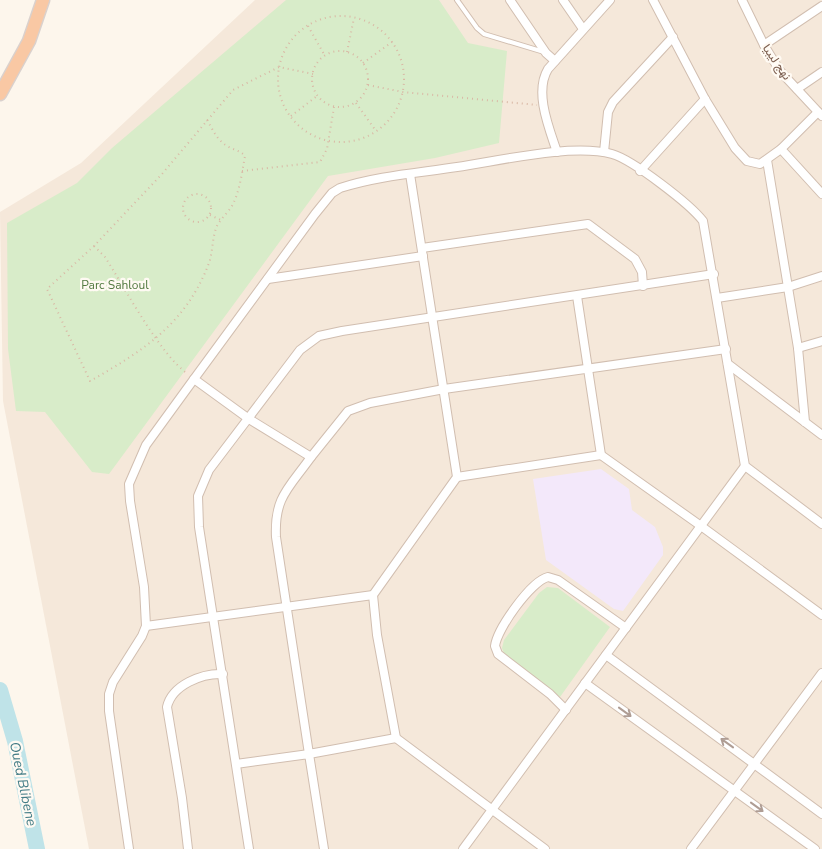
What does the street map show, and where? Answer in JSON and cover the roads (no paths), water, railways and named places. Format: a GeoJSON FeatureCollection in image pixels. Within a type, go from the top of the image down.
{"type":"FeatureCollection","features":[{"type":"Feature","properties":{"kind":"highway"},"geometry":{"type":"LineString","coordinates":[[0,94],[29,41],[42,0]]}},
{"type":"Feature","properties":{"kind":"street"},"geometry":{"type":"LineString","coordinates":[[510,0],[546,52],[555,61]]}},
{"type":"Feature","properties":{"kind":"street"},"geometry":{"type":"LineString","coordinates":[[563,0],[583,29]]}},
{"type":"Feature","properties":{"kind":"street"},"geometry":{"type":"LineString","coordinates":[[557,152],[544,106],[543,80],[555,61],[610,0]]}},
{"type":"Feature","properties":{"kind":"street"},"geometry":{"type":"LineString","coordinates":[[653,0],[705,99],[740,155],[755,165],[767,160],[820,114]]}},
{"type":"Feature","properties":{"kind":"street","name":"نهج ليبيا"},"geometry":{"type":"LineString","coordinates":[[742,0],[764,45],[780,71],[820,114]]}},
{"type":"Feature","properties":{"kind":"street"},"geometry":{"type":"LineString","coordinates":[[764,45],[822,6]]}},
{"type":"Feature","properties":{"kind":"street"},"geometry":{"type":"LineString","coordinates":[[604,152],[608,112],[613,102],[673,37]]}},
{"type":"Feature","properties":{"kind":"street"},"geometry":{"type":"LineString","coordinates":[[797,89],[822,72]]}},
{"type":"Feature","properties":{"kind":"street"},"geometry":{"type":"LineString","coordinates":[[640,171],[705,99]]}},
{"type":"Feature","properties":{"kind":"street"},"geometry":{"type":"LineString","coordinates":[[781,149],[822,194]]}},
{"type":"Feature","properties":{"kind":"street"},"geometry":{"type":"LineString","coordinates":[[129,849],[109,711],[109,694],[113,682],[142,636],[146,626],[144,587],[129,484],[146,445],[332,193],[352,184],[557,152],[604,152],[627,160],[689,206],[703,222],[714,274],[745,466],[822,524]]}},
{"type":"Feature","properties":{"kind":"street"},"geometry":{"type":"LineString","coordinates":[[767,160],[798,348],[806,422]]}},
{"type":"Feature","properties":{"kind":"street"},"geometry":{"type":"LineString","coordinates":[[410,174],[456,477],[373,595],[377,635],[396,738],[546,849]]}},
{"type":"Feature","properties":{"kind":"street"},"geometry":{"type":"LineString","coordinates":[[268,279],[588,224],[635,259],[642,272],[644,286]]}},
{"type":"Feature","properties":{"kind":"street"},"geometry":{"type":"LineString","coordinates":[[249,849],[199,527],[198,496],[209,470],[250,419],[300,350],[311,340],[342,331],[433,319],[714,274]]}},
{"type":"Feature","properties":{"kind":"street"},"geometry":{"type":"LineString","coordinates":[[717,298],[788,287],[822,276]]}},
{"type":"Feature","properties":{"kind":"street"},"geometry":{"type":"LineString","coordinates":[[577,296],[600,455]]}},
{"type":"Feature","properties":{"kind":"street"},"geometry":{"type":"LineString","coordinates":[[798,348],[822,341]]}},
{"type":"Feature","properties":{"kind":"street"},"geometry":{"type":"LineString","coordinates":[[324,849],[276,537],[277,508],[311,457],[348,411],[370,403],[444,389],[726,349]]}},
{"type":"Feature","properties":{"kind":"street"},"geometry":{"type":"LineString","coordinates":[[728,364],[822,435]]}},
{"type":"Feature","properties":{"kind":"street"},"geometry":{"type":"LineString","coordinates":[[194,379],[250,419],[311,457]]}},
{"type":"Feature","properties":{"kind":"street"},"geometry":{"type":"LineString","coordinates":[[456,477],[600,455],[822,615]]}},
{"type":"Feature","properties":{"kind":"street"},"geometry":{"type":"LineString","coordinates":[[463,849],[745,466]]}},
{"type":"Feature","properties":{"kind":"street"},"geometry":{"type":"LineString","coordinates":[[566,710],[550,694],[498,654],[495,646],[502,627],[531,590],[548,577],[558,580],[626,628]]}},
{"type":"Feature","properties":{"kind":"street"},"geometry":{"type":"LineString","coordinates":[[146,626],[373,595]]}},
{"type":"Feature","properties":{"kind":"street"},"geometry":{"type":"LineString","coordinates":[[606,655],[822,814]]}},
{"type":"Feature","properties":{"kind":"street"},"geometry":{"type":"LineString","coordinates":[[691,849],[736,792],[822,673]]}},
{"type":"Feature","properties":{"kind":"street"},"geometry":{"type":"LineString","coordinates":[[188,849],[182,798],[167,707],[172,694],[179,688],[200,678],[223,674]]}},
{"type":"Feature","properties":{"kind":"street"},"geometry":{"type":"LineString","coordinates":[[585,683],[815,849]]}},
{"type":"Feature","properties":{"kind":"street"},"geometry":{"type":"LineString","coordinates":[[236,764],[309,754],[396,738]]}},
{"type":"Feature","properties":{"kind":"lane"},"geometry":{"type":"LineString","coordinates":[[457,0],[477,28],[484,34],[546,52]]}},
{"type":"Feature","properties":{"kind":"waterway","name":"Oued Blibene"},"geometry":{"type":"LineString","coordinates":[[0,690],[15,741],[37,849]]}},
{"type":"Feature","properties":{"kind":"park label","name":"Parc Sahloul"},"geometry":{"type":"Point","coordinates":[115,285]}}]}
